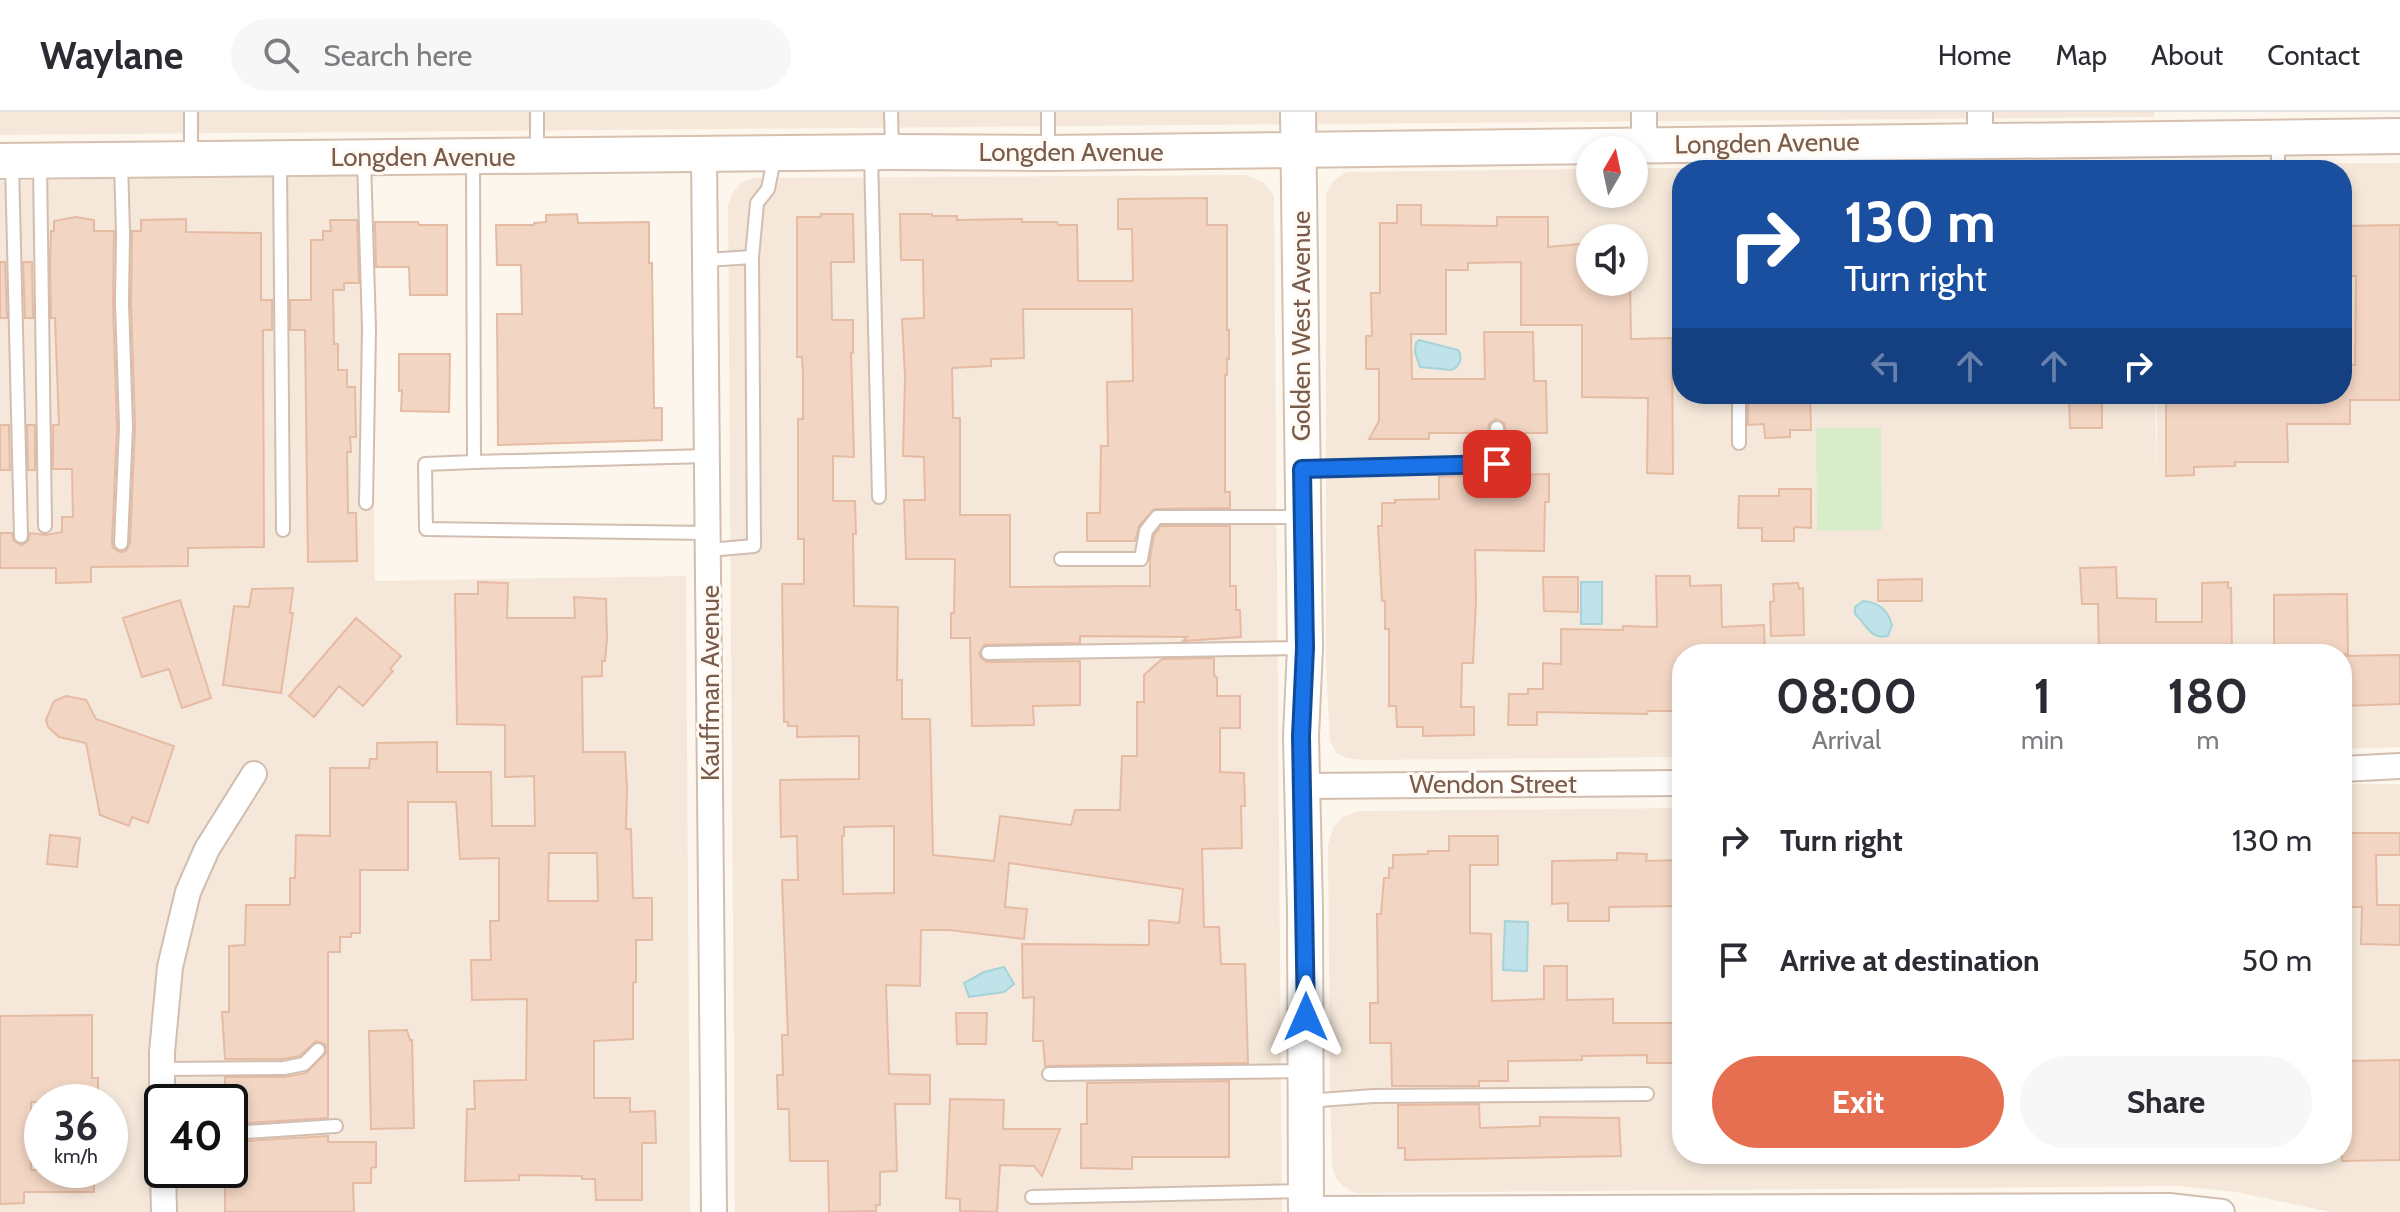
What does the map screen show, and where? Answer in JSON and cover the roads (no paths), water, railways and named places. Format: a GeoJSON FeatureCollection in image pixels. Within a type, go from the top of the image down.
{"type":"FeatureCollection","features":[{"type":"Feature","properties":{"kind":"street","name":"Golden West Avenue"},"geometry":{"type":"LineString","coordinates":[[1298,112],[1305,648],[1301,736],[1306,1204]]}},
{"type":"Feature","properties":{"kind":"street","name":"Longden Avenue"},"geometry":{"type":"LineString","coordinates":[[17,161],[1299,149],[1644,128],[1736,157],[1980,126],[2143,138],[2400,136]]}},
{"type":"Feature","properties":{"kind":"street","name":"Kauffman Avenue"},"geometry":{"type":"LineString","coordinates":[[704,154],[714,1212]]}},
{"type":"Feature","properties":{"kind":"street"},"geometry":{"type":"LineString","coordinates":[[2352,768],[2400,766]]}},
{"type":"Feature","properties":{"kind":"street"},"geometry":{"type":"LineString","coordinates":[[162,1084],[170,967],[188,892],[207,849],[254,774]]}},
{"type":"Feature","properties":{"kind":"street","name":"Wendon Street"},"geometry":{"type":"LineString","coordinates":[[1303,786],[1672,783]]}},
{"type":"Feature","properties":{"kind":"street"},"geometry":{"type":"LineString","coordinates":[[163,1188],[164,1212]]}},
{"type":"Feature","properties":{"kind":"street"},"geometry":{"type":"LineString","coordinates":[[1306,1204],[2169,1206],[2222,1212]]}},
{"type":"Feature","properties":{"kind":"lane"},"geometry":{"type":"LineString","coordinates":[[191,112],[191,159]]}},
{"type":"Feature","properties":{"kind":"lane"},"geometry":{"type":"LineString","coordinates":[[537,112],[537,156]]}},
{"type":"Feature","properties":{"kind":"lane"},"geometry":{"type":"LineString","coordinates":[[879,497],[882,152],[891,112]]}},
{"type":"Feature","properties":{"kind":"lane"},"geometry":{"type":"LineString","coordinates":[[1048,112],[1048,153]]}},
{"type":"Feature","properties":{"kind":"lane"},"geometry":{"type":"LineString","coordinates":[[2278,136],[2278,160]]}},
{"type":"Feature","properties":{"kind":"lane"},"geometry":{"type":"LineString","coordinates":[[708,456],[425,464],[426,529],[754,546],[752,257],[757,203],[768,189],[776,153]]}},
{"type":"Feature","properties":{"kind":"lane"},"geometry":{"type":"LineString","coordinates":[[473,156],[474,462]]}},
{"type":"Feature","properties":{"kind":"lane"},"geometry":{"type":"LineString","coordinates":[[364,157],[369,317],[366,503]]}},
{"type":"Feature","properties":{"kind":"lane"},"geometry":{"type":"LineString","coordinates":[[280,158],[283,530]]}},
{"type":"Feature","properties":{"kind":"lane"},"geometry":{"type":"LineString","coordinates":[[121,159],[126,427],[121,543]]}},
{"type":"Feature","properties":{"kind":"lane"},"geometry":{"type":"LineString","coordinates":[[17,161],[45,526]]}},
{"type":"Feature","properties":{"kind":"lane"},"geometry":{"type":"LineString","coordinates":[[17,161],[21,536]]}},
{"type":"Feature","properties":{"kind":"lane"},"geometry":{"type":"LineString","coordinates":[[706,260],[752,257]]}},
{"type":"Feature","properties":{"kind":"lane"},"geometry":{"type":"LineString","coordinates":[[1739,404],[1739,443]]}},
{"type":"Feature","properties":{"kind":"lane"},"geometry":{"type":"LineString","coordinates":[[1302,469],[1497,464],[1497,428]]}},
{"type":"Feature","properties":{"kind":"lane"},"geometry":{"type":"LineString","coordinates":[[1061,559],[1141,559],[1148,526],[1160,517],[1302,517]]}},
{"type":"Feature","properties":{"kind":"lane"},"geometry":{"type":"LineString","coordinates":[[988,653],[1305,648]]}},
{"type":"Feature","properties":{"kind":"lane"},"geometry":{"type":"LineString","coordinates":[[162,1069],[284,1068],[304,1064],[318,1050]]}},
{"type":"Feature","properties":{"kind":"lane"},"geometry":{"type":"LineString","coordinates":[[1049,1074],[1307,1086],[1373,1096],[1647,1094]]}},
{"type":"Feature","properties":{"kind":"lane"},"geometry":{"type":"LineString","coordinates":[[248,1132],[336,1126]]}},
{"type":"Feature","properties":{"kind":"lane"},"geometry":{"type":"LineString","coordinates":[[1032,1197],[1306,1204]]}},
{"type":"Feature","properties":{"kind":"water"},"geometry":{"type":"Polygon","coordinates":[[[1419,340],[1458,350],[1458,364],[1451,370],[1420,367],[1415,352],[1419,340]]]}},
{"type":"Feature","properties":{"kind":"water"},"geometry":{"type":"Polygon","coordinates":[[[1581,582],[1602,582],[1602,624],[1581,624],[1581,582]]]}},
{"type":"Feature","properties":{"kind":"water"},"geometry":{"type":"Polygon","coordinates":[[[1863,601],[1878,605],[1888,615],[1892,625],[1888,636],[1873,634],[1855,614],[1855,607],[1863,601]]]}},
{"type":"Feature","properties":{"kind":"water"},"geometry":{"type":"Polygon","coordinates":[[[1505,921],[1528,922],[1527,971],[1503,970],[1505,921]]]}},
{"type":"Feature","properties":{"kind":"water"},"geometry":{"type":"Polygon","coordinates":[[[1004,967],[1014,984],[1004,992],[969,997],[964,983],[984,972],[1004,967]]]}}]}
